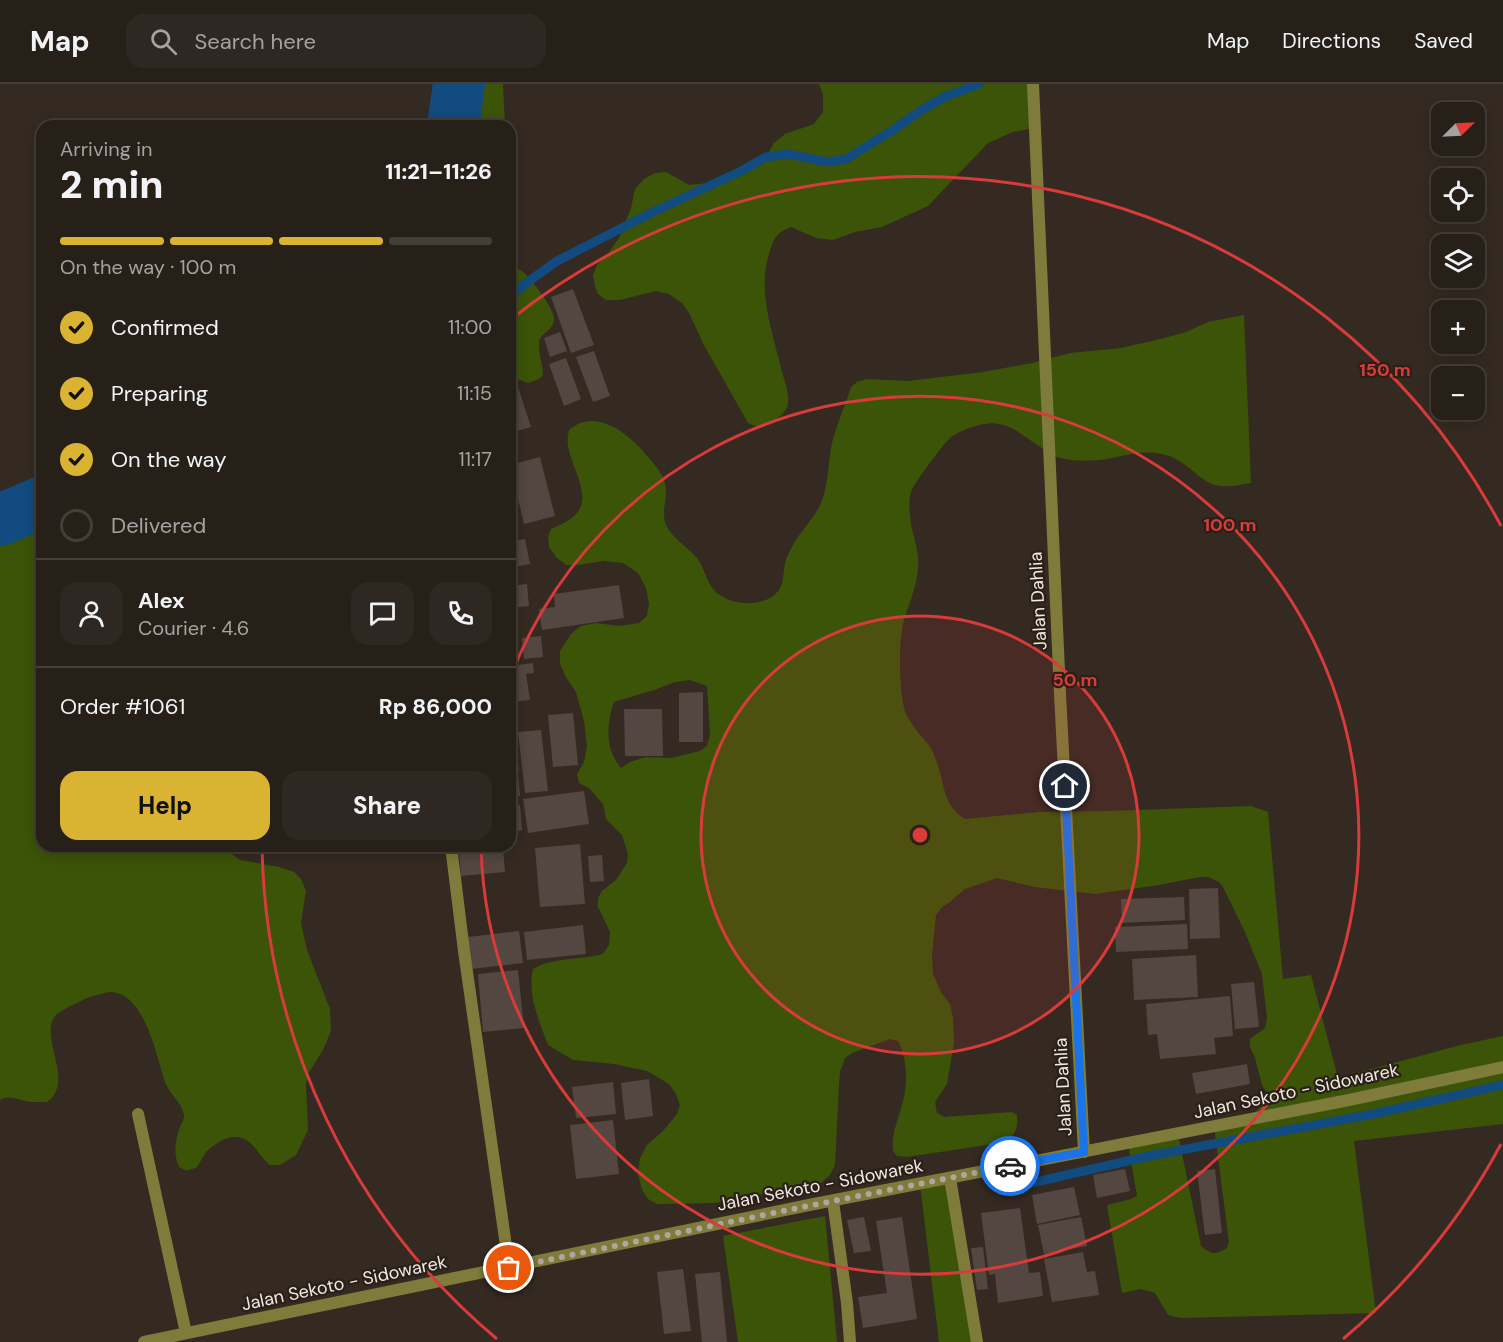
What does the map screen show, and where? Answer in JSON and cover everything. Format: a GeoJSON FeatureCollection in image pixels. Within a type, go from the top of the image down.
{"type":"FeatureCollection","features":[{"type":"Feature","properties":{"kind":"street","name":"Jalan Dahlia"},"geometry":{"type":"LineString","coordinates":[[1033,88],[1059,682],[1084,1152]]}},
{"type":"Feature","properties":{"kind":"street"},"geometry":{"type":"LineString","coordinates":[[452,852],[509,1268]]}},
{"type":"Feature","properties":{"kind":"street","name":"Jalan Sekoto - Sidowarek"},"geometry":{"type":"LineString","coordinates":[[144,1342],[833,1201],[1349,1100],[1503,1066]]}},
{"type":"Feature","properties":{"kind":"street"},"geometry":{"type":"LineString","coordinates":[[138,1114],[186,1334]]}},
{"type":"Feature","properties":{"kind":"street"},"geometry":{"type":"LineString","coordinates":[[950,1178],[977,1342]]}},
{"type":"Feature","properties":{"kind":"street"},"geometry":{"type":"LineString","coordinates":[[833,1201],[850,1342]]}},
{"type":"Feature","properties":{"kind":"green space"},"geometry":{"type":"Polygon","coordinates":[[[459,84],[503,84],[505,120],[454,120],[459,84]]]}},
{"type":"Feature","properties":{"kind":"green space"},"geometry":{"type":"Polygon","coordinates":[[[819,84],[1033,84],[1035,128],[1013,132],[988,143],[928,206],[882,227],[855,232],[833,240],[816,238],[791,227],[778,234],[769,254],[765,298],[788,404],[775,420],[756,426],[748,423],[682,303],[669,294],[656,291],[620,300],[606,300],[598,294],[593,275],[597,265],[619,238],[631,208],[635,189],[644,179],[655,173],[666,172],[689,185],[718,182],[766,157],[774,143],[785,134],[814,124],[823,112],[823,94],[819,84]]]}},
{"type":"Feature","properties":{"kind":"green space"},"geometry":{"type":"Polygon","coordinates":[[[516,268],[531,281],[547,302],[554,319],[552,326],[539,342],[543,375],[528,383],[516,378],[516,268]]]}},
{"type":"Feature","properties":{"kind":"green space"},"geometry":{"type":"Polygon","coordinates":[[[1244,315],[1251,483],[1215,485],[1175,459],[1156,453],[1137,453],[1096,460],[1066,459],[1053,455],[1013,429],[996,424],[976,426],[957,433],[951,437],[923,472],[913,487],[910,497],[909,509],[918,561],[916,582],[904,620],[901,640],[900,679],[905,711],[932,750],[948,800],[965,819],[1039,812],[1251,806],[1268,812],[1283,979],[1311,975],[1338,1078],[1503,1036],[1503,1124],[1354,1141],[1376,1313],[1181,1318],[1168,1315],[1155,1293],[1141,1289],[1122,1293],[1107,1205],[1137,1196],[1128,1144],[1178,1134],[1201,1246],[1214,1253],[1227,1248],[1229,1242],[1214,1126],[1248,1120],[1270,1097],[1262,1085],[1250,1047],[1250,1039],[1265,1028],[1267,1018],[1262,974],[1223,887],[1219,882],[1208,877],[1095,894],[1034,887],[997,878],[965,889],[942,907],[936,915],[932,955],[933,974],[941,992],[950,1004],[954,1043],[947,1084],[935,1102],[937,1113],[944,1117],[1012,1112],[1017,1115],[1017,1121],[1012,1136],[1000,1143],[907,1157],[897,1156],[893,1151],[893,1138],[905,1094],[906,1070],[898,1041],[890,1039],[852,1053],[845,1058],[840,1072],[835,1165],[830,1175],[821,1183],[715,1203],[657,1204],[648,1199],[642,1190],[638,1174],[640,1158],[647,1145],[677,1114],[680,1105],[676,1094],[669,1084],[647,1071],[614,1064],[573,1060],[548,1045],[533,998],[533,969],[549,962],[603,954],[609,945],[610,932],[598,907],[598,898],[602,891],[616,880],[627,863],[628,854],[622,835],[606,819],[603,804],[589,788],[579,783],[577,774],[584,762],[587,747],[584,721],[576,692],[560,664],[560,651],[571,634],[581,626],[596,623],[619,626],[639,623],[647,616],[649,603],[646,588],[638,573],[623,563],[604,561],[566,565],[549,547],[548,537],[551,529],[573,517],[582,503],[581,487],[569,453],[569,430],[580,423],[602,422],[623,433],[641,449],[664,480],[666,491],[664,519],[668,529],[697,558],[714,590],[737,602],[756,603],[773,596],[779,590],[789,553],[822,501],[835,432],[851,387],[857,382],[866,379],[908,381],[983,372],[1070,353],[1121,348],[1186,332],[1208,322],[1244,315]],[[690,680],[675,682],[614,702],[609,719],[608,736],[612,753],[621,768],[630,762],[646,757],[671,758],[700,751],[707,746],[710,734],[707,686],[690,680]]]}},
{"type":"Feature","properties":{"kind":"green space"},"geometry":{"type":"Polygon","coordinates":[[[36,505],[36,852],[229,852],[240,860],[294,872],[301,879],[306,891],[301,923],[307,950],[330,1009],[331,1031],[323,1050],[308,1074],[306,1085],[308,1130],[296,1155],[280,1165],[270,1165],[243,1138],[231,1137],[215,1144],[206,1152],[196,1168],[187,1171],[179,1167],[175,1147],[184,1113],[165,1082],[148,1028],[141,1015],[133,1003],[123,995],[111,992],[85,999],[56,1015],[51,1032],[58,1086],[51,1099],[47,1102],[31,1102],[12,1098],[0,1100],[0,520],[36,505]]]}},
{"type":"Feature","properties":{"kind":"green space"},"geometry":{"type":"Polygon","coordinates":[[[950,1178],[977,1342],[939,1342],[920,1184],[950,1178]]]}},
{"type":"Feature","properties":{"kind":"green space"},"geometry":{"type":"Polygon","coordinates":[[[825,1216],[837,1342],[738,1342],[723,1236],[825,1216]]]}},
{"type":"Feature","properties":{"kind":"building"},"geometry":{"type":"Polygon","coordinates":[[[573,289],[594,345],[571,353],[551,297],[573,289]]]}},
{"type":"Feature","properties":{"kind":"building"},"geometry":{"type":"Polygon","coordinates":[[[560,332],[567,351],[550,357],[544,338],[560,332]]]}},
{"type":"Feature","properties":{"kind":"building"},"geometry":{"type":"Polygon","coordinates":[[[594,351],[610,396],[593,402],[576,357],[594,351]]]}},
{"type":"Feature","properties":{"kind":"building"},"geometry":{"type":"Polygon","coordinates":[[[566,358],[581,399],[564,406],[549,364],[566,358]]]}},
{"type":"Feature","properties":{"kind":"building"},"geometry":{"type":"Polygon","coordinates":[[[516,384],[531,427],[516,431],[516,384]]]}},
{"type":"Feature","properties":{"kind":"building"},"geometry":{"type":"Polygon","coordinates":[[[540,457],[555,516],[524,524],[516,490],[516,463],[540,457]]]}},
{"type":"Feature","properties":{"kind":"building"},"geometry":{"type":"Polygon","coordinates":[[[525,539],[530,564],[516,567],[516,541],[525,539]]]}},
{"type":"Feature","properties":{"kind":"building"},"geometry":{"type":"Polygon","coordinates":[[[527,584],[529,606],[516,607],[516,585],[527,584]]]}},
{"type":"Feature","properties":{"kind":"building"},"geometry":{"type":"Polygon","coordinates":[[[619,585],[624,618],[542,630],[539,609],[555,607],[554,594],[619,585]]]}},
{"type":"Feature","properties":{"kind":"building"},"geometry":{"type":"Polygon","coordinates":[[[541,636],[543,657],[524,659],[522,638],[541,636]]]}},
{"type":"Feature","properties":{"kind":"building"},"geometry":{"type":"Polygon","coordinates":[[[533,663],[534,673],[526,674],[530,700],[516,701],[516,665],[533,663]]]}},
{"type":"Feature","properties":{"kind":"building"},"geometry":{"type":"Polygon","coordinates":[[[703,692],[703,742],[679,742],[679,693],[703,692]]]}},
{"type":"Feature","properties":{"kind":"building"},"geometry":{"type":"Polygon","coordinates":[[[624,709],[662,709],[663,756],[625,756],[624,709]]]}},
{"type":"Feature","properties":{"kind":"building"},"geometry":{"type":"Polygon","coordinates":[[[573,713],[578,765],[553,767],[548,715],[573,713]]]}},
{"type":"Feature","properties":{"kind":"building"},"geometry":{"type":"Polygon","coordinates":[[[541,730],[548,791],[525,793],[518,732],[541,730]]]}},
{"type":"Feature","properties":{"kind":"building"},"geometry":{"type":"Polygon","coordinates":[[[516,755],[519,771],[516,771],[516,755]]]}},
{"type":"Feature","properties":{"kind":"building"},"geometry":{"type":"Polygon","coordinates":[[[516,775],[518,775],[520,796],[516,796],[516,775]]]}},
{"type":"Feature","properties":{"kind":"building"},"geometry":{"type":"Polygon","coordinates":[[[584,791],[589,824],[528,833],[523,799],[584,791]]]}},
{"type":"Feature","properties":{"kind":"building"},"geometry":{"type":"Polygon","coordinates":[[[516,805],[520,805],[522,830],[516,831],[516,805]]]}},
{"type":"Feature","properties":{"kind":"building"},"geometry":{"type":"Polygon","coordinates":[[[580,844],[585,904],[540,907],[535,848],[580,844]]]}},
{"type":"Feature","properties":{"kind":"building"},"geometry":{"type":"Polygon","coordinates":[[[459,852],[503,852],[505,872],[461,876],[459,852]]]}},
{"type":"Feature","properties":{"kind":"building"},"geometry":{"type":"Polygon","coordinates":[[[602,855],[604,881],[590,882],[588,856],[602,855]]]}},
{"type":"Feature","properties":{"kind":"building"},"geometry":{"type":"Polygon","coordinates":[[[1218,888],[1220,938],[1190,939],[1189,889],[1218,888]]]}},
{"type":"Feature","properties":{"kind":"building"},"geometry":{"type":"Polygon","coordinates":[[[1184,897],[1185,920],[1122,923],[1121,899],[1184,897]]]}},
{"type":"Feature","properties":{"kind":"building"},"geometry":{"type":"Polygon","coordinates":[[[1187,924],[1188,949],[1116,952],[1115,927],[1187,924]]]}},
{"type":"Feature","properties":{"kind":"building"},"geometry":{"type":"Polygon","coordinates":[[[583,925],[586,954],[527,960],[524,932],[583,925]]]}},
{"type":"Feature","properties":{"kind":"building"},"geometry":{"type":"Polygon","coordinates":[[[519,931],[523,963],[471,969],[468,937],[519,931]]]}},
{"type":"Feature","properties":{"kind":"building"},"geometry":{"type":"Polygon","coordinates":[[[1196,955],[1198,997],[1134,1000],[1132,959],[1196,955]]]}},
{"type":"Feature","properties":{"kind":"building"},"geometry":{"type":"Polygon","coordinates":[[[518,970],[524,1028],[483,1032],[478,974],[518,970]]]}},
{"type":"Feature","properties":{"kind":"building"},"geometry":{"type":"Polygon","coordinates":[[[1254,982],[1259,1027],[1235,1029],[1231,984],[1254,982]]]}},
{"type":"Feature","properties":{"kind":"building"},"geometry":{"type":"Polygon","coordinates":[[[1230,996],[1233,1036],[1214,1038],[1216,1054],[1160,1059],[1157,1034],[1148,1035],[1146,1004],[1230,996]]]}},
{"type":"Feature","properties":{"kind":"building"},"geometry":{"type":"Polygon","coordinates":[[[1247,1064],[1250,1084],[1196,1094],[1192,1073],[1247,1064]]]}},
{"type":"Feature","properties":{"kind":"building"},"geometry":{"type":"Polygon","coordinates":[[[649,1079],[653,1116],[625,1120],[621,1083],[649,1079]]]}},
{"type":"Feature","properties":{"kind":"building"},"geometry":{"type":"Polygon","coordinates":[[[613,1082],[616,1114],[576,1118],[572,1087],[613,1082]]]}},
{"type":"Feature","properties":{"kind":"building"},"geometry":{"type":"Polygon","coordinates":[[[613,1120],[619,1174],[576,1179],[570,1125],[613,1120]]]}},
{"type":"Feature","properties":{"kind":"building"},"geometry":{"type":"Polygon","coordinates":[[[1125,1169],[1130,1191],[1097,1198],[1093,1175],[1125,1169]]]}},
{"type":"Feature","properties":{"kind":"building"},"geometry":{"type":"Polygon","coordinates":[[[1215,1169],[1222,1233],[1205,1235],[1197,1171],[1215,1169]]]}},
{"type":"Feature","properties":{"kind":"building"},"geometry":{"type":"Polygon","coordinates":[[[1074,1187],[1080,1215],[1037,1224],[1032,1195],[1074,1187]]]}},
{"type":"Feature","properties":{"kind":"building"},"geometry":{"type":"Polygon","coordinates":[[[1020,1208],[1029,1273],[1040,1272],[1043,1296],[998,1303],[995,1274],[989,1275],[981,1213],[1020,1208]]]}},
{"type":"Feature","properties":{"kind":"building"},"geometry":{"type":"Polygon","coordinates":[[[864,1217],[871,1251],[854,1253],[847,1220],[864,1217]]]}},
{"type":"Feature","properties":{"kind":"building"},"geometry":{"type":"Polygon","coordinates":[[[902,1217],[917,1319],[863,1328],[858,1297],[887,1293],[876,1221],[902,1217]]]}},
{"type":"Feature","properties":{"kind":"building"},"geometry":{"type":"Polygon","coordinates":[[[1081,1217],[1087,1246],[1044,1254],[1038,1225],[1081,1217]]]}},
{"type":"Feature","properties":{"kind":"building"},"geometry":{"type":"Polygon","coordinates":[[[983,1247],[988,1289],[977,1290],[971,1248],[983,1247]]]}},
{"type":"Feature","properties":{"kind":"building"},"geometry":{"type":"Polygon","coordinates":[[[1083,1252],[1087,1272],[1095,1271],[1099,1295],[1052,1302],[1044,1259],[1083,1252]]]}},
{"type":"Feature","properties":{"kind":"building"},"geometry":{"type":"Polygon","coordinates":[[[683,1269],[691,1331],[664,1334],[657,1272],[683,1269]]]}},
{"type":"Feature","properties":{"kind":"building"},"geometry":{"type":"Polygon","coordinates":[[[720,1272],[727,1342],[702,1342],[695,1274],[720,1272]]]}},
{"type":"Feature","properties":{"kind":"waterway"},"geometry":{"type":"LineString","coordinates":[[454,120],[459,84]]}},
{"type":"Feature","properties":{"kind":"waterway"},"geometry":{"type":"LineString","coordinates":[[516,292],[557,261],[766,157],[788,154],[827,162],[846,159],[944,97],[979,84]]}},
{"type":"Feature","properties":{"kind":"waterway"},"geometry":{"type":"LineString","coordinates":[[0,520],[36,505]]}},
{"type":"Feature","properties":{"kind":"waterway"},"geometry":{"type":"LineString","coordinates":[[1027,1184],[1149,1156],[1373,1114],[1503,1085]]}},
{"type":"Feature","properties":{"kind":"way so far"},"geometry":{"type":"LineString","coordinates":[[509,1268],[1010,1166]]}},
{"type":"Feature","properties":{"kind":"route"},"geometry":{"type":"LineString","coordinates":[[1010,1166],[1084,1152],[1065,786]]}}]}
